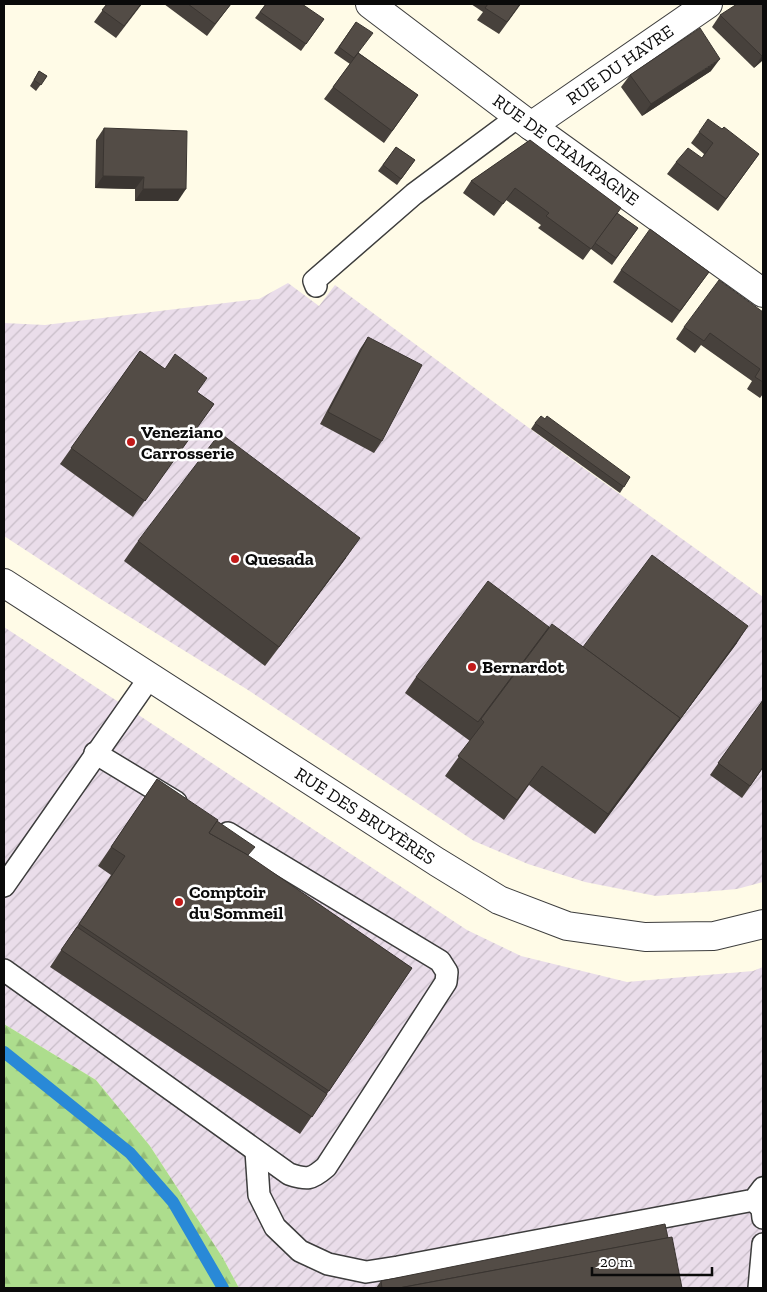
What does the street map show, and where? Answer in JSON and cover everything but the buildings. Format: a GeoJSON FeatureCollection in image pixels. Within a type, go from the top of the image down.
{"type":"FeatureCollection","features":[{"type":"Feature","properties":{"kind":"street","name":"RUE DE CHAMPAGNE"},"geometry":{"type":"LineString","coordinates":[[370,4],[525,121],[763,294]]}},
{"type":"Feature","properties":{"kind":"street","name":"RUE DU HAVRE"},"geometry":{"type":"LineString","coordinates":[[525,121],[708,4]]}},
{"type":"Feature","properties":{"kind":"street","name":"RUE DES BRUYÈRES"},"geometry":{"type":"LineString","coordinates":[[4,583],[499,900],[567,926],[645,937],[714,936],[763,924]]}},
{"type":"Feature","properties":{"kind":"lane"},"geometry":{"type":"LineString","coordinates":[[316,286],[314,281],[414,194],[525,121]]}},
{"type":"Feature","properties":{"kind":"lane"},"geometry":{"type":"LineString","coordinates":[[4,886],[95,753],[150,677]]}},
{"type":"Feature","properties":{"kind":"lane"},"geometry":{"type":"LineString","coordinates":[[4,970],[256,1151],[289,1174],[302,1178],[315,1177],[326,1167],[446,982],[447,972],[440,961],[95,753]]}},
{"type":"Feature","properties":{"kind":"lane"},"geometry":{"type":"LineString","coordinates":[[256,1151],[259,1195],[275,1227],[300,1251],[328,1264],[366,1272],[760,1202]]}},
{"type":"Feature","properties":{"kind":"lane"},"geometry":{"type":"LineString","coordinates":[[759,1288],[763,1244]]}},
{"type":"Feature","properties":{"kind":"shaded area"},"geometry":{"type":"Polygon","coordinates":[[[288,283],[319,306],[335,285],[582,467],[763,597],[763,882],[737,889],[656,896],[585,882],[528,864],[474,841],[248,690],[99,598],[4,536],[4,323],[45,325],[259,299],[288,283]]]}},
{"type":"Feature","properties":{"kind":"shaded area"},"geometry":{"type":"Polygon","coordinates":[[[4,627],[467,930],[521,956],[627,982],[753,971],[763,967],[763,1288],[239,1288],[223,1258],[150,1146],[96,1080],[4,1024],[4,627]]]}},
{"type":"Feature","properties":{"kind":"green space"},"geometry":{"type":"Polygon","coordinates":[[[4,1024],[96,1080],[150,1146],[223,1258],[239,1288],[4,1288],[4,1024]]]}},
{"type":"Feature","properties":{"kind":"waterway"},"geometry":{"type":"LineString","coordinates":[[4,1052],[130,1153],[173,1202],[223,1288]]}},
{"type":"Feature","properties":{"kind":"place","name":"Veneziano Carrosserie"},"geometry":{"type":"Point","coordinates":[131,442]}},
{"type":"Feature","properties":{"kind":"place","name":"Quesada"},"geometry":{"type":"Point","coordinates":[235,559]}},
{"type":"Feature","properties":{"kind":"place","name":"Bernardot"},"geometry":{"type":"Point","coordinates":[472,667]}},
{"type":"Feature","properties":{"kind":"place","name":"Comptoir du Sommeil"},"geometry":{"type":"Point","coordinates":[179,902]}}]}
